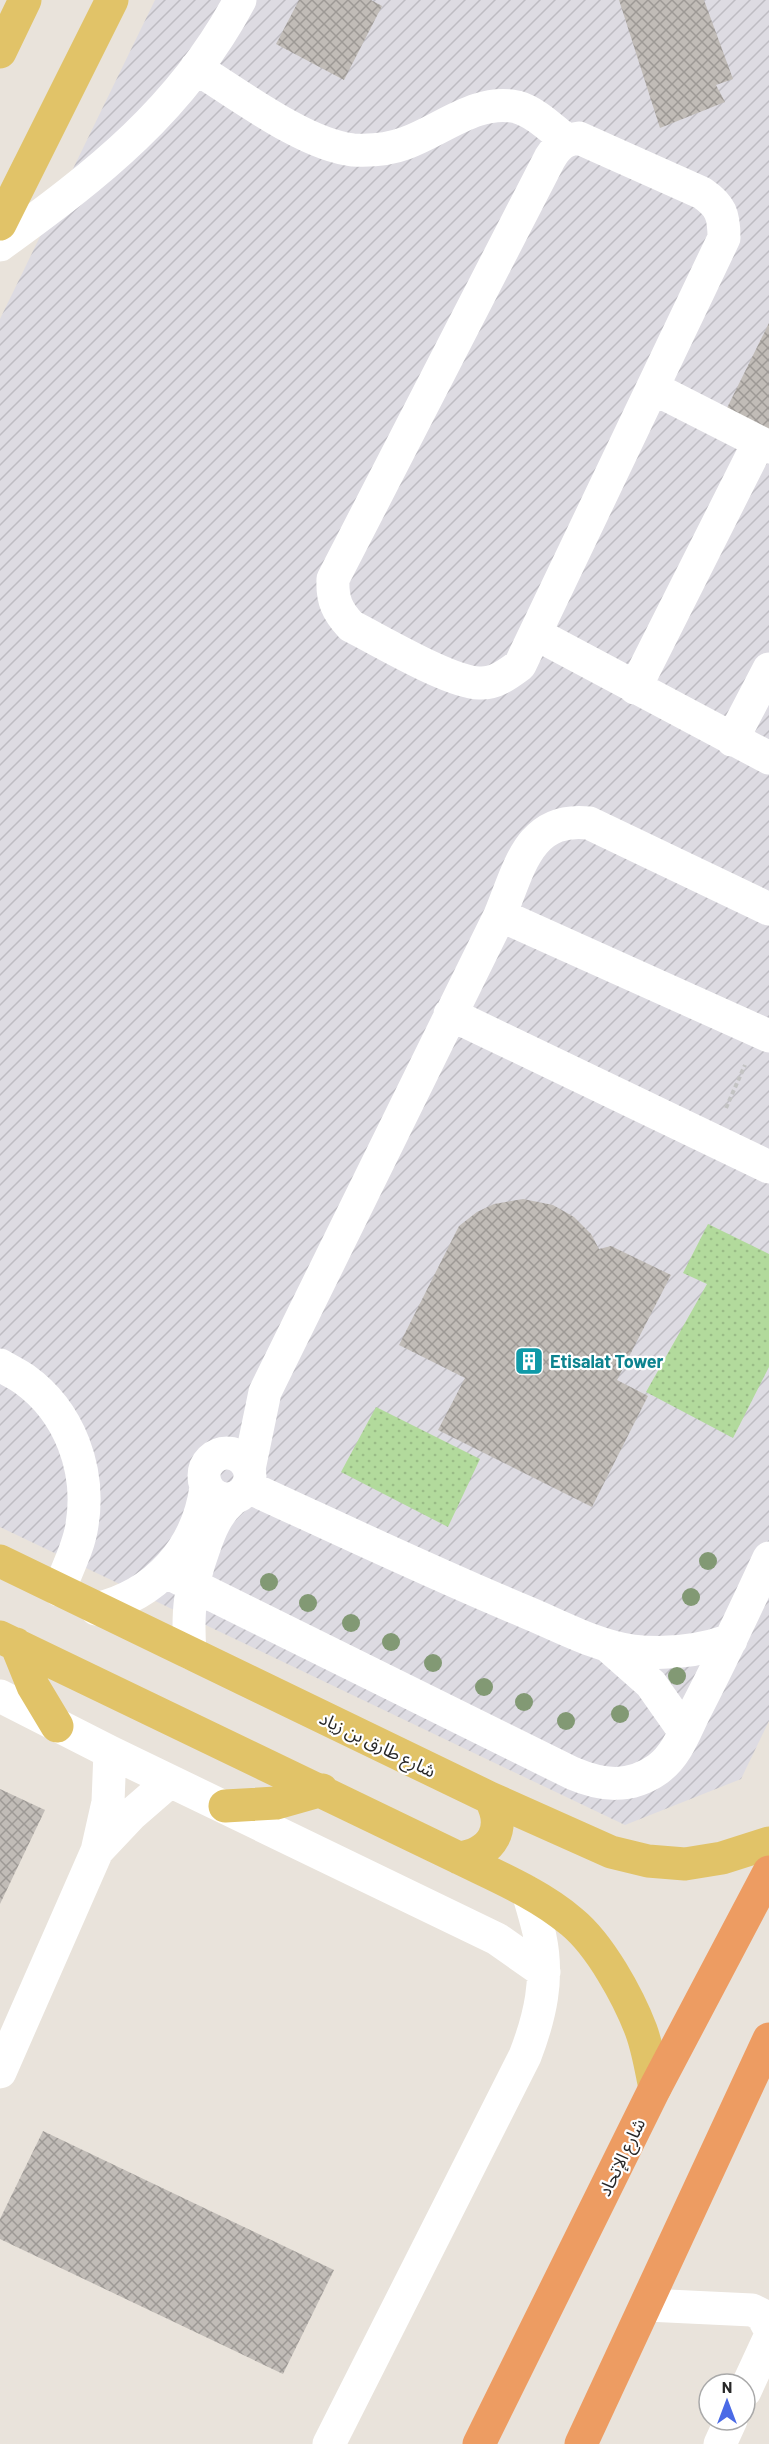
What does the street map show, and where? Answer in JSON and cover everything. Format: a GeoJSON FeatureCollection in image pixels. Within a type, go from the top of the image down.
{"type":"FeatureCollection","features":[{"type":"Feature","properties":{"kind":"highway","name":"شارع الإتحاد"},"geometry":{"type":"LineString","coordinates":[[479,2444],[655,2088],[769,1872]]}},
{"type":"Feature","properties":{"kind":"highway"},"geometry":{"type":"LineString","coordinates":[[581,2444],[769,2039]]}},
{"type":"Feature","properties":{"kind":"main road"},"geometry":{"type":"LineString","coordinates":[[0,52],[25,0]]}},
{"type":"Feature","properties":{"kind":"main road"},"geometry":{"type":"LineString","coordinates":[[0,224],[112,0]]}},
{"type":"Feature","properties":{"kind":"main road","name":"شارع طارق بن زياد"},"geometry":{"type":"LineString","coordinates":[[0,1561],[96,1610],[490,1798],[611,1852],[648,1861],[685,1863],[722,1858],[769,1843]]}},
{"type":"Feature","properties":{"kind":"main road"},"geometry":{"type":"LineString","coordinates":[[8,1641],[57,1726]]}},
{"type":"Feature","properties":{"kind":"main road"},"geometry":{"type":"LineString","coordinates":[[8,1641],[322,1790],[528,1892],[573,1922],[602,1956],[641,2030],[655,2088]]}},
{"type":"Feature","properties":{"kind":"main road"},"geometry":{"type":"LineString","coordinates":[[225,1806],[276,1803],[322,1790]]}},
{"type":"Feature","properties":{"kind":"main road"},"geometry":{"type":"LineString","coordinates":[[459,1858],[482,1851],[491,1842],[498,1820],[496,1808],[490,1798]]}},
{"type":"Feature","properties":{"kind":"street"},"geometry":{"type":"LineString","coordinates":[[0,244],[74,192],[160,113],[196,68],[240,0]]}},
{"type":"Feature","properties":{"kind":"street"},"geometry":{"type":"LineString","coordinates":[[196,68],[300,133],[325,144],[352,150],[380,150],[406,143],[481,108],[498,106],[517,107],[533,114],[566,140]]}},
{"type":"Feature","properties":{"kind":"street"},"geometry":{"type":"LineString","coordinates":[[579,138],[592,143],[702,193],[716,203],[724,220],[724,238],[520,665],[502,679],[479,683],[457,678],[351,626],[339,614],[332,597],[333,579],[550,158],[556,148],[566,140],[579,138]]}},
{"type":"Feature","properties":{"kind":"street"},"geometry":{"type":"LineString","coordinates":[[635,688],[764,445],[653,388]]}},
{"type":"Feature","properties":{"kind":"street"},"geometry":{"type":"LineString","coordinates":[[536,634],[769,758]]}},
{"type":"Feature","properties":{"kind":"street"},"geometry":{"type":"LineString","coordinates":[[732,740],[769,669]]}},
{"type":"Feature","properties":{"kind":"street"},"geometry":{"type":"LineString","coordinates":[[96,1610],[112,1606],[178,1578],[210,1530],[234,1486],[265,1392],[500,915],[529,846],[541,834],[556,825],[572,821],[589,823],[769,909]]}},
{"type":"Feature","properties":{"kind":"street"},"geometry":{"type":"LineString","coordinates":[[500,915],[764,1034]]}},
{"type":"Feature","properties":{"kind":"street"},"geometry":{"type":"LineString","coordinates":[[450,1014],[769,1167]]}},
{"type":"Feature","properties":{"kind":"street"},"geometry":{"type":"LineString","coordinates":[[0,1365],[24,1379],[49,1402],[68,1429],[81,1460],[85,1493],[82,1527],[59,1590]]}},
{"type":"Feature","properties":{"kind":"street"},"geometry":{"type":"LineString","coordinates":[[234,1486],[240,1457],[233,1454],[218,1455],[233,1431],[265,1392]]}},
{"type":"Feature","properties":{"kind":"street"},"geometry":{"type":"LineString","coordinates":[[234,1486],[486,1596],[606,1645],[632,1651],[682,1652],[707,1648],[731,1640]]}},
{"type":"Feature","properties":{"kind":"street"},"geometry":{"type":"LineString","coordinates":[[178,1578],[593,1782],[616,1784],[638,1779],[659,1768],[675,1752],[769,1558]]}},
{"type":"Feature","properties":{"kind":"street"},"geometry":{"type":"LineString","coordinates":[[178,1578],[188,1615],[190,1653]]}},
{"type":"Feature","properties":{"kind":"street"},"geometry":{"type":"LineString","coordinates":[[606,1645],[651,1684],[684,1731]]}},
{"type":"Feature","properties":{"kind":"street"},"geometry":{"type":"LineString","coordinates":[[0,1696],[110,1752],[497,1939],[544,1972]]}},
{"type":"Feature","properties":{"kind":"street"},"geometry":{"type":"LineString","coordinates":[[0,2072],[97,1851],[108,1802],[110,1752]]}},
{"type":"Feature","properties":{"kind":"street"},"geometry":{"type":"LineString","coordinates":[[97,1851],[132,1814],[170,1781]]}},
{"type":"Feature","properties":{"kind":"street"},"geometry":{"type":"LineString","coordinates":[[329,2444],[525,2056],[542,2008],[544,1972],[540,1934],[528,1892]]}},
{"type":"Feature","properties":{"kind":"street"},"geometry":{"type":"LineString","coordinates":[[647,2305],[752,2310],[762,2315],[769,2328]]}},
{"type":"Feature","properties":{"kind":"street"},"geometry":{"type":"LineString","coordinates":[[754,2372],[769,2339]]}},
{"type":"Feature","properties":{"kind":"path"},"geometry":{"type":"LineString","coordinates":[[712,1139],[764,1034]]}},
{"type":"Feature","properties":{"kind":"shaded area"},"geometry":{"type":"Polygon","coordinates":[[[155,0],[769,0],[769,1721],[741,1779],[625,1825],[0,1527],[0,319],[155,0]]]}},
{"type":"Feature","properties":{"kind":"green space"},"geometry":{"type":"Polygon","coordinates":[[[708,1224],[769,1254],[769,1367],[733,1438],[646,1392],[707,1284],[683,1273],[708,1224]]]}},
{"type":"Feature","properties":{"kind":"green space"},"geometry":{"type":"Polygon","coordinates":[[[376,1407],[480,1459],[448,1527],[341,1472],[376,1407]]]}},
{"type":"Feature","properties":{"kind":"building"},"geometry":{"type":"Polygon","coordinates":[[[299,0],[371,0],[382,6],[344,80],[276,44],[299,0]]]}},
{"type":"Feature","properties":{"kind":"building"},"geometry":{"type":"Polygon","coordinates":[[[619,0],[704,0],[733,79],[716,85],[725,102],[660,128],[619,0]]]}},
{"type":"Feature","properties":{"kind":"building"},"geometry":{"type":"Polygon","coordinates":[[[769,323],[769,438],[723,416],[769,323]]]}},
{"type":"Feature","properties":{"kind":"building","name":"Etisalat Tower"},"geometry":{"type":"Polygon","coordinates":[[[523,1199],[553,1205],[574,1217],[591,1234],[599,1249],[611,1246],[671,1275],[617,1380],[648,1396],[592,1507],[438,1430],[465,1378],[399,1345],[459,1226],[477,1212],[494,1204],[523,1199]]]}},
{"type":"Feature","properties":{"kind":"building"},"geometry":{"type":"Polygon","coordinates":[[[0,1789],[45,1810],[0,1904],[0,1789]]]}},
{"type":"Feature","properties":{"kind":"building"},"geometry":{"type":"Polygon","coordinates":[[[43,2131],[334,2270],[283,2374],[0,2239],[0,2219],[43,2131]]]}},
{"type":"Feature","properties":{"kind":"place","name":"Etisalat Tower"},"geometry":{"type":"Point","coordinates":[529,1361]}}]}
